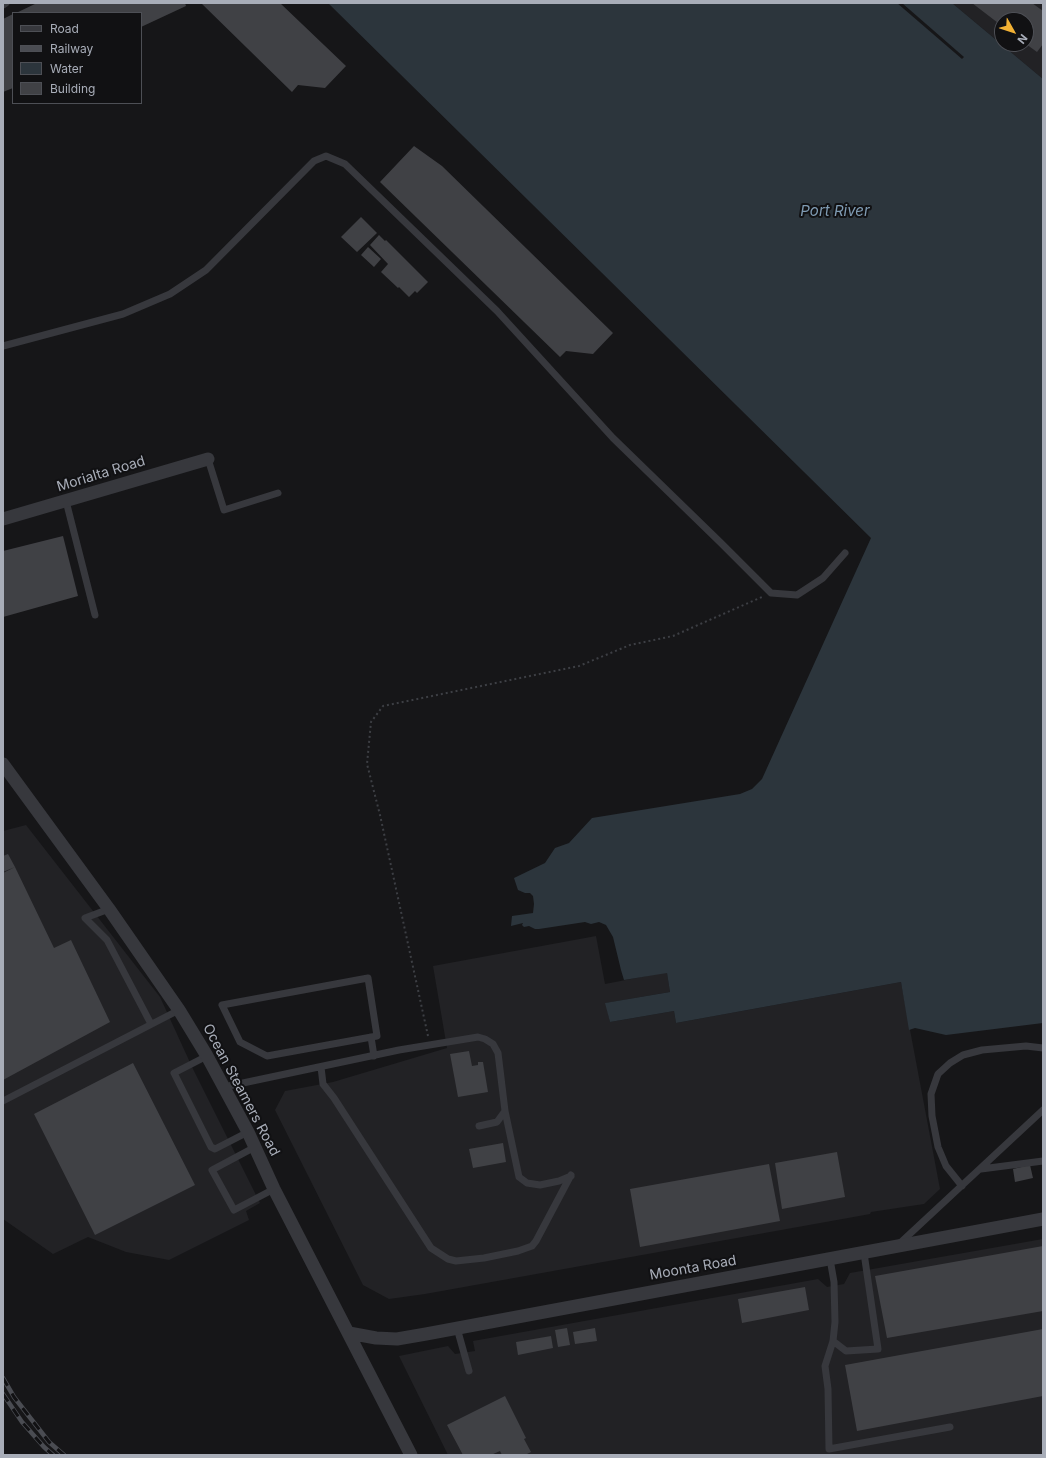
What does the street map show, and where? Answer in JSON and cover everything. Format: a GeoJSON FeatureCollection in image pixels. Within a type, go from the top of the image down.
{"type":"FeatureCollection","features":[{"type":"Feature","properties":{"kind":"street","name":"Morialta Road"},"geometry":{"type":"LineString","coordinates":[[3,519],[208,459]]}},
{"type":"Feature","properties":{"kind":"street","name":"Ocean Steamers Road"},"geometry":{"type":"LineString","coordinates":[[3,764],[109,909],[179,1010],[207,1056],[248,1132],[274,1189],[411,1455]]}},
{"type":"Feature","properties":{"kind":"street","name":"Moonta Road"},"geometry":{"type":"LineString","coordinates":[[349,1332],[376,1338],[397,1339],[1043,1219]]}},
{"type":"Feature","properties":{"kind":"lane"},"geometry":{"type":"LineString","coordinates":[[3,346],[123,314],[170,294],[206,270],[314,161],[326,156],[345,164],[497,310],[613,438],[722,543],[771,593],[797,595],[823,578],[845,553]]}},
{"type":"Feature","properties":{"kind":"lane"},"geometry":{"type":"LineString","coordinates":[[208,459],[224,510],[278,493]]}},
{"type":"Feature","properties":{"kind":"lane"},"geometry":{"type":"LineString","coordinates":[[66,501],[95,615]]}},
{"type":"Feature","properties":{"kind":"lane"},"geometry":{"type":"LineString","coordinates":[[109,909],[85,918],[107,940],[151,1024]]}},
{"type":"Feature","properties":{"kind":"lane"},"geometry":{"type":"LineString","coordinates":[[368,978],[377,1036],[371,1037],[267,1056],[240,1042],[222,1005],[368,978]]}},
{"type":"Feature","properties":{"kind":"lane"},"geometry":{"type":"LineString","coordinates":[[3,1101],[179,1010]]}},
{"type":"Feature","properties":{"kind":"lane"},"geometry":{"type":"LineString","coordinates":[[371,1037],[374,1056]]}},
{"type":"Feature","properties":{"kind":"lane"},"geometry":{"type":"LineString","coordinates":[[224,1087],[374,1056],[430,1045],[478,1037],[485,1039],[493,1044],[498,1053],[505,1112],[519,1177],[527,1183],[540,1185],[559,1181],[571,1176],[532,1246],[518,1251],[484,1258],[456,1261],[448,1259],[431,1248],[334,1098],[323,1084],[321,1067]]}},
{"type":"Feature","properties":{"kind":"lane"},"geometry":{"type":"LineString","coordinates":[[962,1186],[946,1166],[938,1147],[932,1116],[931,1094],[938,1074],[956,1059],[982,1050],[1026,1046],[1043,1048]]}},
{"type":"Feature","properties":{"kind":"lane"},"geometry":{"type":"LineString","coordinates":[[207,1056],[174,1072],[211,1147],[215,1149],[248,1132]]}},
{"type":"Feature","properties":{"kind":"lane"},"geometry":{"type":"LineString","coordinates":[[896,1247],[1043,1110]]}},
{"type":"Feature","properties":{"kind":"lane"},"geometry":{"type":"LineString","coordinates":[[479,1126],[497,1122],[505,1112]]}},
{"type":"Feature","properties":{"kind":"lane"},"geometry":{"type":"LineString","coordinates":[[255,1147],[212,1170],[234,1210],[274,1189]]}},
{"type":"Feature","properties":{"kind":"lane"},"geometry":{"type":"LineString","coordinates":[[980,1169],[1043,1161]]}},
{"type":"Feature","properties":{"kind":"lane"},"geometry":{"type":"LineString","coordinates":[[833,1341],[846,1351],[878,1349],[864,1253]]}},
{"type":"Feature","properties":{"kind":"lane"},"geometry":{"type":"LineString","coordinates":[[830,1259],[835,1302],[835,1322],[833,1341],[825,1366],[828,1389],[829,1449],[950,1427]]}},
{"type":"Feature","properties":{"kind":"lane"},"geometry":{"type":"LineString","coordinates":[[457,1328],[469,1371]]}},
{"type":"Feature","properties":{"kind":"path"},"geometry":{"type":"LineString","coordinates":[[430,1045],[380,816],[367,764],[371,722],[383,706],[579,666],[630,645],[673,636],[771,593]]}},
{"type":"Feature","properties":{"kind":"shaded area"},"geometry":{"type":"Polygon","coordinates":[[[952,3],[1043,3],[1043,79],[1011,52],[1034,52],[1034,12],[994,12],[994,38],[952,3]]]}},
{"type":"Feature","properties":{"kind":"shaded area"},"geometry":{"type":"Polygon","coordinates":[[[26,825],[160,997],[193,1069],[260,1203],[246,1211],[249,1220],[169,1260],[126,1252],[88,1237],[53,1254],[3,1219],[3,831],[26,825]]]}},
{"type":"Feature","properties":{"kind":"shaded area"},"geometry":{"type":"Polygon","coordinates":[[[596,936],[605,984],[667,972],[670,992],[606,1003],[610,1022],[674,1011],[676,1023],[901,982],[940,1189],[924,1204],[871,1212],[870,1214],[425,1294],[389,1299],[363,1285],[275,1110],[285,1091],[333,1082],[447,1048],[433,966],[596,936]]]}},
{"type":"Feature","properties":{"kind":"shaded area"},"geometry":{"type":"Polygon","coordinates":[[[1043,1239],[1043,1455],[448,1455],[399,1356],[448,1346],[455,1354],[475,1351],[473,1341],[818,1279],[827,1287],[844,1284],[850,1273],[1043,1239]]]}},
{"type":"Feature","properties":{"kind":"water","name":"Port River"},"geometry":{"type":"Polygon","coordinates":[[[328,3],[952,3],[994,38],[994,52],[1011,52],[1043,79],[1043,1023],[946,1035],[915,1028],[909,1030],[901,982],[676,1023],[674,1011],[610,1022],[605,1003],[670,992],[667,973],[624,980],[613,937],[606,925],[599,922],[591,924],[585,922],[539,929],[529,926],[524,927],[522,925],[523,923],[511,926],[512,916],[533,913],[534,904],[533,896],[530,893],[525,893],[518,890],[514,878],[545,863],[555,848],[569,843],[592,818],[740,794],[752,789],[762,779],[871,538],[328,3]]]}},
{"type":"Feature","properties":{"kind":"pier"},"geometry":{"type":"Polygon","coordinates":[[[897,3],[902,3],[964,57],[962,59],[897,3]]]}},
{"type":"Feature","properties":{"kind":"building"},"geometry":{"type":"Polygon","coordinates":[[[37,3],[185,3],[186,6],[142,27],[142,12],[18,12],[37,3]]]}},
{"type":"Feature","properties":{"kind":"building"},"geometry":{"type":"Polygon","coordinates":[[[201,3],[280,3],[346,66],[325,88],[298,85],[292,92],[201,3]]]}},
{"type":"Feature","properties":{"kind":"building"},"geometry":{"type":"Polygon","coordinates":[[[972,3],[1032,3],[1043,11],[1043,44],[1037,52],[1034,50],[1034,12],[994,12],[994,20],[972,3]]]}},
{"type":"Feature","properties":{"kind":"building"},"geometry":{"type":"Polygon","coordinates":[[[12,14],[12,88],[3,92],[3,19],[12,14]]]}},
{"type":"Feature","properties":{"kind":"building"},"geometry":{"type":"Polygon","coordinates":[[[414,146],[442,166],[613,333],[593,354],[566,351],[560,357],[380,182],[414,146]]]}},
{"type":"Feature","properties":{"kind":"building"},"geometry":{"type":"Polygon","coordinates":[[[361,217],[377,233],[357,252],[341,237],[361,217]]]}},
{"type":"Feature","properties":{"kind":"building"},"geometry":{"type":"Polygon","coordinates":[[[379,235],[385,241],[386,240],[428,282],[417,293],[415,291],[409,297],[381,272],[388,264],[370,245],[379,235]]]}},
{"type":"Feature","properties":{"kind":"building"},"geometry":{"type":"Polygon","coordinates":[[[368,247],[381,259],[374,267],[361,255],[368,247]]]}},
{"type":"Feature","properties":{"kind":"building"},"geometry":{"type":"Polygon","coordinates":[[[63,536],[78,596],[3,617],[3,551],[63,536]]]}},
{"type":"Feature","properties":{"kind":"building"},"geometry":{"type":"Polygon","coordinates":[[[8,854],[15,867],[3,872],[3,856],[8,854]]]}},
{"type":"Feature","properties":{"kind":"building"},"geometry":{"type":"Polygon","coordinates":[[[15,867],[54,948],[71,940],[110,1022],[3,1080],[3,873],[15,867]]]}},
{"type":"Feature","properties":{"kind":"building"},"geometry":{"type":"Polygon","coordinates":[[[469,1051],[472,1066],[478,1065],[478,1062],[483,1062],[488,1092],[458,1097],[450,1054],[469,1051]]]}},
{"type":"Feature","properties":{"kind":"building"},"geometry":{"type":"Polygon","coordinates":[[[133,1063],[195,1185],[95,1235],[34,1114],[133,1063]]]}},
{"type":"Feature","properties":{"kind":"building"},"geometry":{"type":"Polygon","coordinates":[[[503,1143],[506,1162],[473,1168],[469,1149],[503,1143]]]}},
{"type":"Feature","properties":{"kind":"building"},"geometry":{"type":"Polygon","coordinates":[[[837,1152],[845,1197],[782,1209],[775,1163],[837,1152]]]}},
{"type":"Feature","properties":{"kind":"building"},"geometry":{"type":"Polygon","coordinates":[[[769,1164],[780,1221],[640,1247],[630,1189],[769,1164]]]}},
{"type":"Feature","properties":{"kind":"building"},"geometry":{"type":"Polygon","coordinates":[[[1030,1165],[1033,1178],[1015,1182],[1013,1169],[1030,1165]]]}},
{"type":"Feature","properties":{"kind":"building"},"geometry":{"type":"Polygon","coordinates":[[[1043,1246],[1043,1311],[887,1338],[875,1276],[1043,1246]]]}},
{"type":"Feature","properties":{"kind":"building"},"geometry":{"type":"Polygon","coordinates":[[[805,1287],[809,1310],[742,1323],[738,1299],[805,1287]]]}},
{"type":"Feature","properties":{"kind":"building"},"geometry":{"type":"Polygon","coordinates":[[[567,1328],[570,1345],[558,1347],[555,1330],[567,1328]]]}},
{"type":"Feature","properties":{"kind":"building"},"geometry":{"type":"Polygon","coordinates":[[[595,1328],[597,1341],[575,1344],[573,1332],[595,1328]]]}},
{"type":"Feature","properties":{"kind":"building"},"geometry":{"type":"Polygon","coordinates":[[[1043,1329],[1043,1396],[857,1431],[845,1365],[1043,1329]]]}},
{"type":"Feature","properties":{"kind":"building"},"geometry":{"type":"Polygon","coordinates":[[[551,1336],[553,1348],[518,1355],[516,1342],[551,1336]]]}},
{"type":"Feature","properties":{"kind":"building"},"geometry":{"type":"Polygon","coordinates":[[[505,1396],[526,1438],[524,1439],[531,1452],[525,1455],[502,1455],[500,1451],[491,1455],[463,1455],[447,1425],[505,1396]]]}},
{"type":"Feature","properties":{"kind":"railway"},"geometry":{"type":"LineString","coordinates":[[3,1378],[14,1397],[49,1442],[64,1455]]}},
{"type":"Feature","properties":{"kind":"railway"},"geometry":{"type":"LineString","coordinates":[[3,1394],[22,1422],[53,1455]]}}]}
